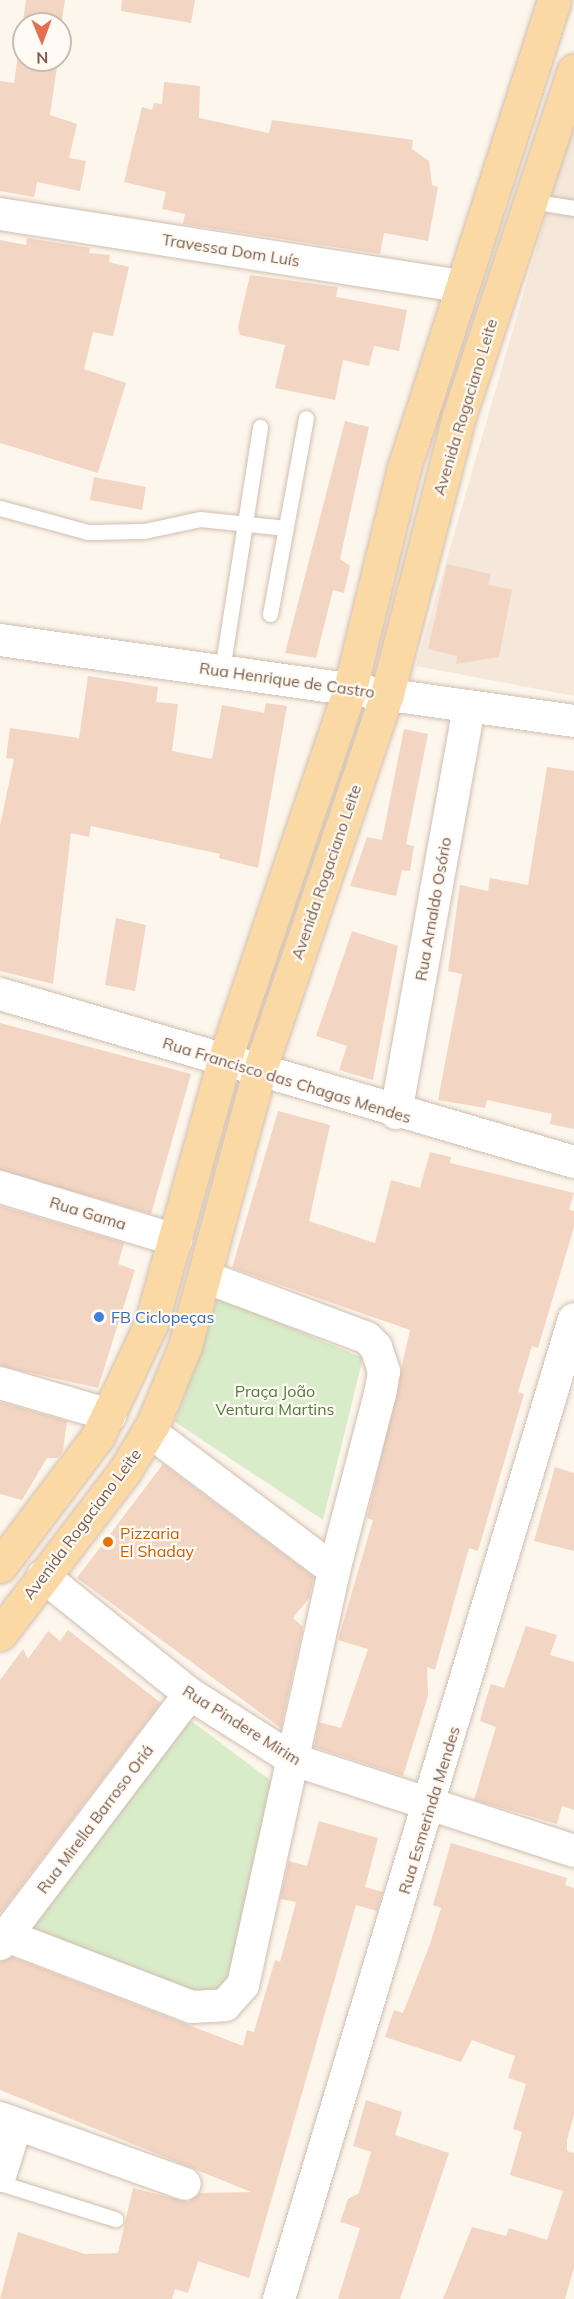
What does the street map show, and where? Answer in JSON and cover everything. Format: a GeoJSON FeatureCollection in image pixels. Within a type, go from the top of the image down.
{"type":"FeatureCollection","features":[{"type":"Feature","properties":{"kind":"main road"},"geometry":{"type":"LineString","coordinates":[[2,1560],[110,1415],[151,1324],[224,1061],[350,689],[404,468],[554,0]]}},
{"type":"Feature","properties":{"kind":"main road","name":"Avenida Rogaciano Leite"},"geometry":{"type":"LineString","coordinates":[[0,1634],[124,1472],[149,1431],[185,1346],[259,1072],[387,694],[459,416],[574,71]]}},
{"type":"Feature","properties":{"kind":"street","name":"Travessa Dom Luís"},"geometry":{"type":"LineString","coordinates":[[0,214],[462,286]]}},
{"type":"Feature","properties":{"kind":"street","name":"Rua Henrique de Castro"},"geometry":{"type":"LineString","coordinates":[[0,640],[574,721]]}},
{"type":"Feature","properties":{"kind":"street","name":"Rua Arnaldo Osório"},"geometry":{"type":"LineString","coordinates":[[396,1113],[469,706]]}},
{"type":"Feature","properties":{"kind":"street","name":"Rua Francisco das Chagas Mendes"},"geometry":{"type":"LineString","coordinates":[[0,994],[396,1113],[574,1162]]}},
{"type":"Feature","properties":{"kind":"street","name":"Rua Gama"},"geometry":{"type":"LineString","coordinates":[[0,1187],[176,1240]]}},
{"type":"Feature","properties":{"kind":"street"},"geometry":{"type":"LineString","coordinates":[[3,1940],[192,2007],[225,2004],[243,1985],[334,1570],[384,1372],[376,1347],[367,1338],[205,1277]]}},
{"type":"Feature","properties":{"kind":"street","name":"Rua Esmerinda Mendes"},"geometry":{"type":"LineString","coordinates":[[279,2299],[430,1808],[574,1319]]}},
{"type":"Feature","properties":{"kind":"street"},"geometry":{"type":"LineString","coordinates":[[0,1383],[110,1415]]}},
{"type":"Feature","properties":{"kind":"street"},"geometry":{"type":"LineString","coordinates":[[149,1431],[334,1570]]}},
{"type":"Feature","properties":{"kind":"street","name":"Rua Pindere Mirim"},"geometry":{"type":"LineString","coordinates":[[43,1576],[190,1694],[294,1760],[430,1808],[574,1851]]}},
{"type":"Feature","properties":{"kind":"street","name":"Rua Mirella Barroso Oriá"},"geometry":{"type":"LineString","coordinates":[[3,1940],[190,1694]]}},
{"type":"Feature","properties":{"kind":"street"},"geometry":{"type":"LineString","coordinates":[[0,2176],[8,2122],[185,2184]]}},
{"type":"Feature","properties":{"kind":"lane"},"geometry":{"type":"LineString","coordinates":[[531,201],[574,208]]}},
{"type":"Feature","properties":{"kind":"lane"},"geometry":{"type":"LineString","coordinates":[[270,614],[306,418]]}},
{"type":"Feature","properties":{"kind":"lane"},"geometry":{"type":"LineString","coordinates":[[222,670],[260,427]]}},
{"type":"Feature","properties":{"kind":"lane"},"geometry":{"type":"LineString","coordinates":[[0,508],[88,532],[144,531],[200,519],[286,528]]}},
{"type":"Feature","properties":{"kind":"lane"},"geometry":{"type":"LineString","coordinates":[[0,2183],[115,2219]]}},
{"type":"Feature","properties":{"kind":"shaded area"},"geometry":{"type":"Polygon","coordinates":[[[574,118],[574,696],[416,666],[574,118]]]}},
{"type":"Feature","properties":{"kind":"green space","name":"Praça João Ventura Martins"},"geometry":{"type":"Polygon","coordinates":[[[218,1297],[363,1358],[323,1520],[175,1422],[218,1297]]]}},
{"type":"Feature","properties":{"kind":"green space"},"geometry":{"type":"Polygon","coordinates":[[[190,1720],[274,1783],[230,1987],[218,2002],[30,1929],[190,1720]]]}},
{"type":"Feature","properties":{"kind":"building"},"geometry":{"type":"Polygon","coordinates":[[[26,0],[65,0],[63,12],[24,12],[26,0]]]}},
{"type":"Feature","properties":{"kind":"building"},"geometry":{"type":"Polygon","coordinates":[[[122,0],[195,0],[191,23],[121,11],[122,0]]]}},
{"type":"Feature","properties":{"kind":"building"},"geometry":{"type":"Polygon","coordinates":[[[16,72],[56,72],[50,115],[77,124],[69,158],[86,161],[80,191],[37,182],[34,197],[0,191],[0,81],[14,83],[16,72]]]}},
{"type":"Feature","properties":{"kind":"building"},"geometry":{"type":"Polygon","coordinates":[[[164,82],[200,86],[199,118],[269,133],[272,120],[413,140],[412,149],[429,161],[432,185],[438,187],[428,241],[384,233],[380,254],[183,224],[185,214],[162,209],[166,192],[124,182],[142,107],[152,110],[154,103],[162,104],[164,82]]]}},
{"type":"Feature","properties":{"kind":"building"},"geometry":{"type":"Polygon","coordinates":[[[27,238],[90,248],[89,253],[110,255],[109,262],[129,267],[113,336],[93,332],[84,369],[126,383],[98,473],[0,443],[0,240],[26,245],[27,238]]]}},
{"type":"Feature","properties":{"kind":"building"},"geometry":{"type":"Polygon","coordinates":[[[250,275],[338,287],[336,297],[407,310],[399,351],[374,346],[369,366],[343,360],[335,400],[275,388],[285,345],[240,335],[238,327],[250,275]]]}},
{"type":"Feature","properties":{"kind":"building"},"geometry":{"type":"Polygon","coordinates":[[[345,421],[369,427],[340,559],[350,566],[344,593],[333,590],[316,658],[285,653],[345,421]]]}},
{"type":"Feature","properties":{"kind":"building"},"geometry":{"type":"Polygon","coordinates":[[[94,477],[146,487],[142,510],[90,500],[94,477]]]}},
{"type":"Feature","properties":{"kind":"building"},"geometry":{"type":"Polygon","coordinates":[[[447,564],[491,574],[488,585],[512,589],[499,657],[456,664],[457,656],[428,649],[447,564]]]}},
{"type":"Feature","properties":{"kind":"building"},"geometry":{"type":"Polygon","coordinates":[[[88,676],[158,687],[156,702],[178,704],[172,751],[212,759],[222,705],[264,713],[266,703],[287,706],[258,868],[219,858],[220,854],[91,826],[89,837],[71,833],[53,984],[0,971],[0,826],[14,759],[6,758],[10,728],[79,738],[88,676]]]}},
{"type":"Feature","properties":{"kind":"building"},"geometry":{"type":"Polygon","coordinates":[[[404,729],[428,734],[406,844],[414,846],[410,871],[402,870],[396,896],[350,886],[367,837],[382,840],[404,729]]]}},
{"type":"Feature","properties":{"kind":"building"},"geometry":{"type":"Polygon","coordinates":[[[547,767],[574,771],[574,1129],[550,1124],[552,1114],[487,1100],[485,1108],[438,1100],[462,974],[448,971],[460,885],[488,891],[490,878],[528,885],[547,767]]]}},
{"type":"Feature","properties":{"kind":"building"},"geometry":{"type":"Polygon","coordinates":[[[116,918],[146,925],[135,991],[105,985],[116,918]]]}},
{"type":"Feature","properties":{"kind":"building"},"geometry":{"type":"Polygon","coordinates":[[[352,931],[398,946],[373,1080],[339,1070],[347,1046],[316,1036],[352,931]]]}},
{"type":"Feature","properties":{"kind":"building"},"geometry":{"type":"Polygon","coordinates":[[[0,1023],[191,1074],[151,1214],[0,1170],[0,1023]]]}},
{"type":"Feature","properties":{"kind":"building"},"geometry":{"type":"Polygon","coordinates":[[[278,1111],[330,1125],[309,1221],[375,1243],[391,1180],[420,1188],[430,1152],[451,1157],[450,1163],[574,1193],[569,1210],[574,1211],[574,1227],[538,1348],[532,1346],[518,1392],[524,1394],[478,1551],[469,1548],[435,1670],[427,1667],[428,1696],[403,1776],[314,1747],[319,1722],[341,1728],[368,1649],[338,1640],[373,1520],[367,1518],[410,1330],[232,1268],[278,1111]]]}},
{"type":"Feature","properties":{"kind":"building"},"geometry":{"type":"Polygon","coordinates":[[[0,1206],[124,1243],[118,1264],[135,1270],[98,1388],[0,1366],[0,1206]]]}},
{"type":"Feature","properties":{"kind":"building"},"geometry":{"type":"Polygon","coordinates":[[[0,1402],[67,1421],[63,1451],[58,1458],[47,1458],[22,1500],[0,1494],[0,1402]]]}},
{"type":"Feature","properties":{"kind":"building"},"geometry":{"type":"Polygon","coordinates":[[[163,1464],[314,1577],[309,1598],[293,1618],[303,1627],[281,1728],[77,1578],[163,1464]]]}},
{"type":"Feature","properties":{"kind":"building"},"geometry":{"type":"Polygon","coordinates":[[[555,1467],[574,1473],[574,1551],[534,1541],[555,1467]]]}},
{"type":"Feature","properties":{"kind":"building"},"geometry":{"type":"Polygon","coordinates":[[[526,1626],[557,1635],[550,1655],[574,1662],[574,1810],[562,1806],[557,1824],[474,1800],[496,1727],[480,1721],[485,1702],[491,1684],[504,1688],[526,1626]]]}},
{"type":"Feature","properties":{"kind":"building"},"geometry":{"type":"Polygon","coordinates":[[[68,1630],[161,1703],[0,1914],[0,1680],[23,1649],[28,1659],[48,1631],[60,1641],[68,1630]]]}},
{"type":"Feature","properties":{"kind":"building"},"geometry":{"type":"Polygon","coordinates":[[[319,1821],[378,1838],[365,1887],[383,1892],[377,1911],[356,1905],[249,2278],[198,2261],[188,2293],[175,2289],[172,2299],[0,2299],[18,2232],[85,2254],[118,2253],[133,2188],[188,2202],[200,2193],[251,2192],[0,2090],[0,1962],[12,1957],[243,2046],[247,2030],[254,2032],[275,1960],[280,1962],[296,1902],[280,1899],[289,1861],[307,1866],[319,1821]]]}},
{"type":"Feature","properties":{"kind":"building"},"geometry":{"type":"Polygon","coordinates":[[[451,1843],[567,1878],[565,1885],[574,1888],[574,2115],[567,2140],[567,2151],[574,2153],[574,2268],[565,2299],[443,2299],[472,2227],[506,2236],[509,2228],[547,2240],[563,2191],[510,2175],[522,2132],[513,2129],[526,2084],[508,2078],[515,2056],[472,2040],[461,2062],[385,2037],[394,2010],[403,2013],[430,1944],[441,1908],[433,1905],[451,1843]]]}},
{"type":"Feature","properties":{"kind":"building"},"geometry":{"type":"Polygon","coordinates":[[[366,2100],[402,2112],[395,2135],[449,2153],[400,2299],[338,2299],[360,2228],[340,2222],[348,2199],[359,2193],[371,2152],[353,2146],[366,2100]]]}},
{"type":"Feature","properties":{"kind":"place","name":"FB Ciclopeças"},"geometry":{"type":"Point","coordinates":[99,1317]}},
{"type":"Feature","properties":{"kind":"place","name":"Pizzaria El Shaday"},"geometry":{"type":"Point","coordinates":[108,1542]}}]}
